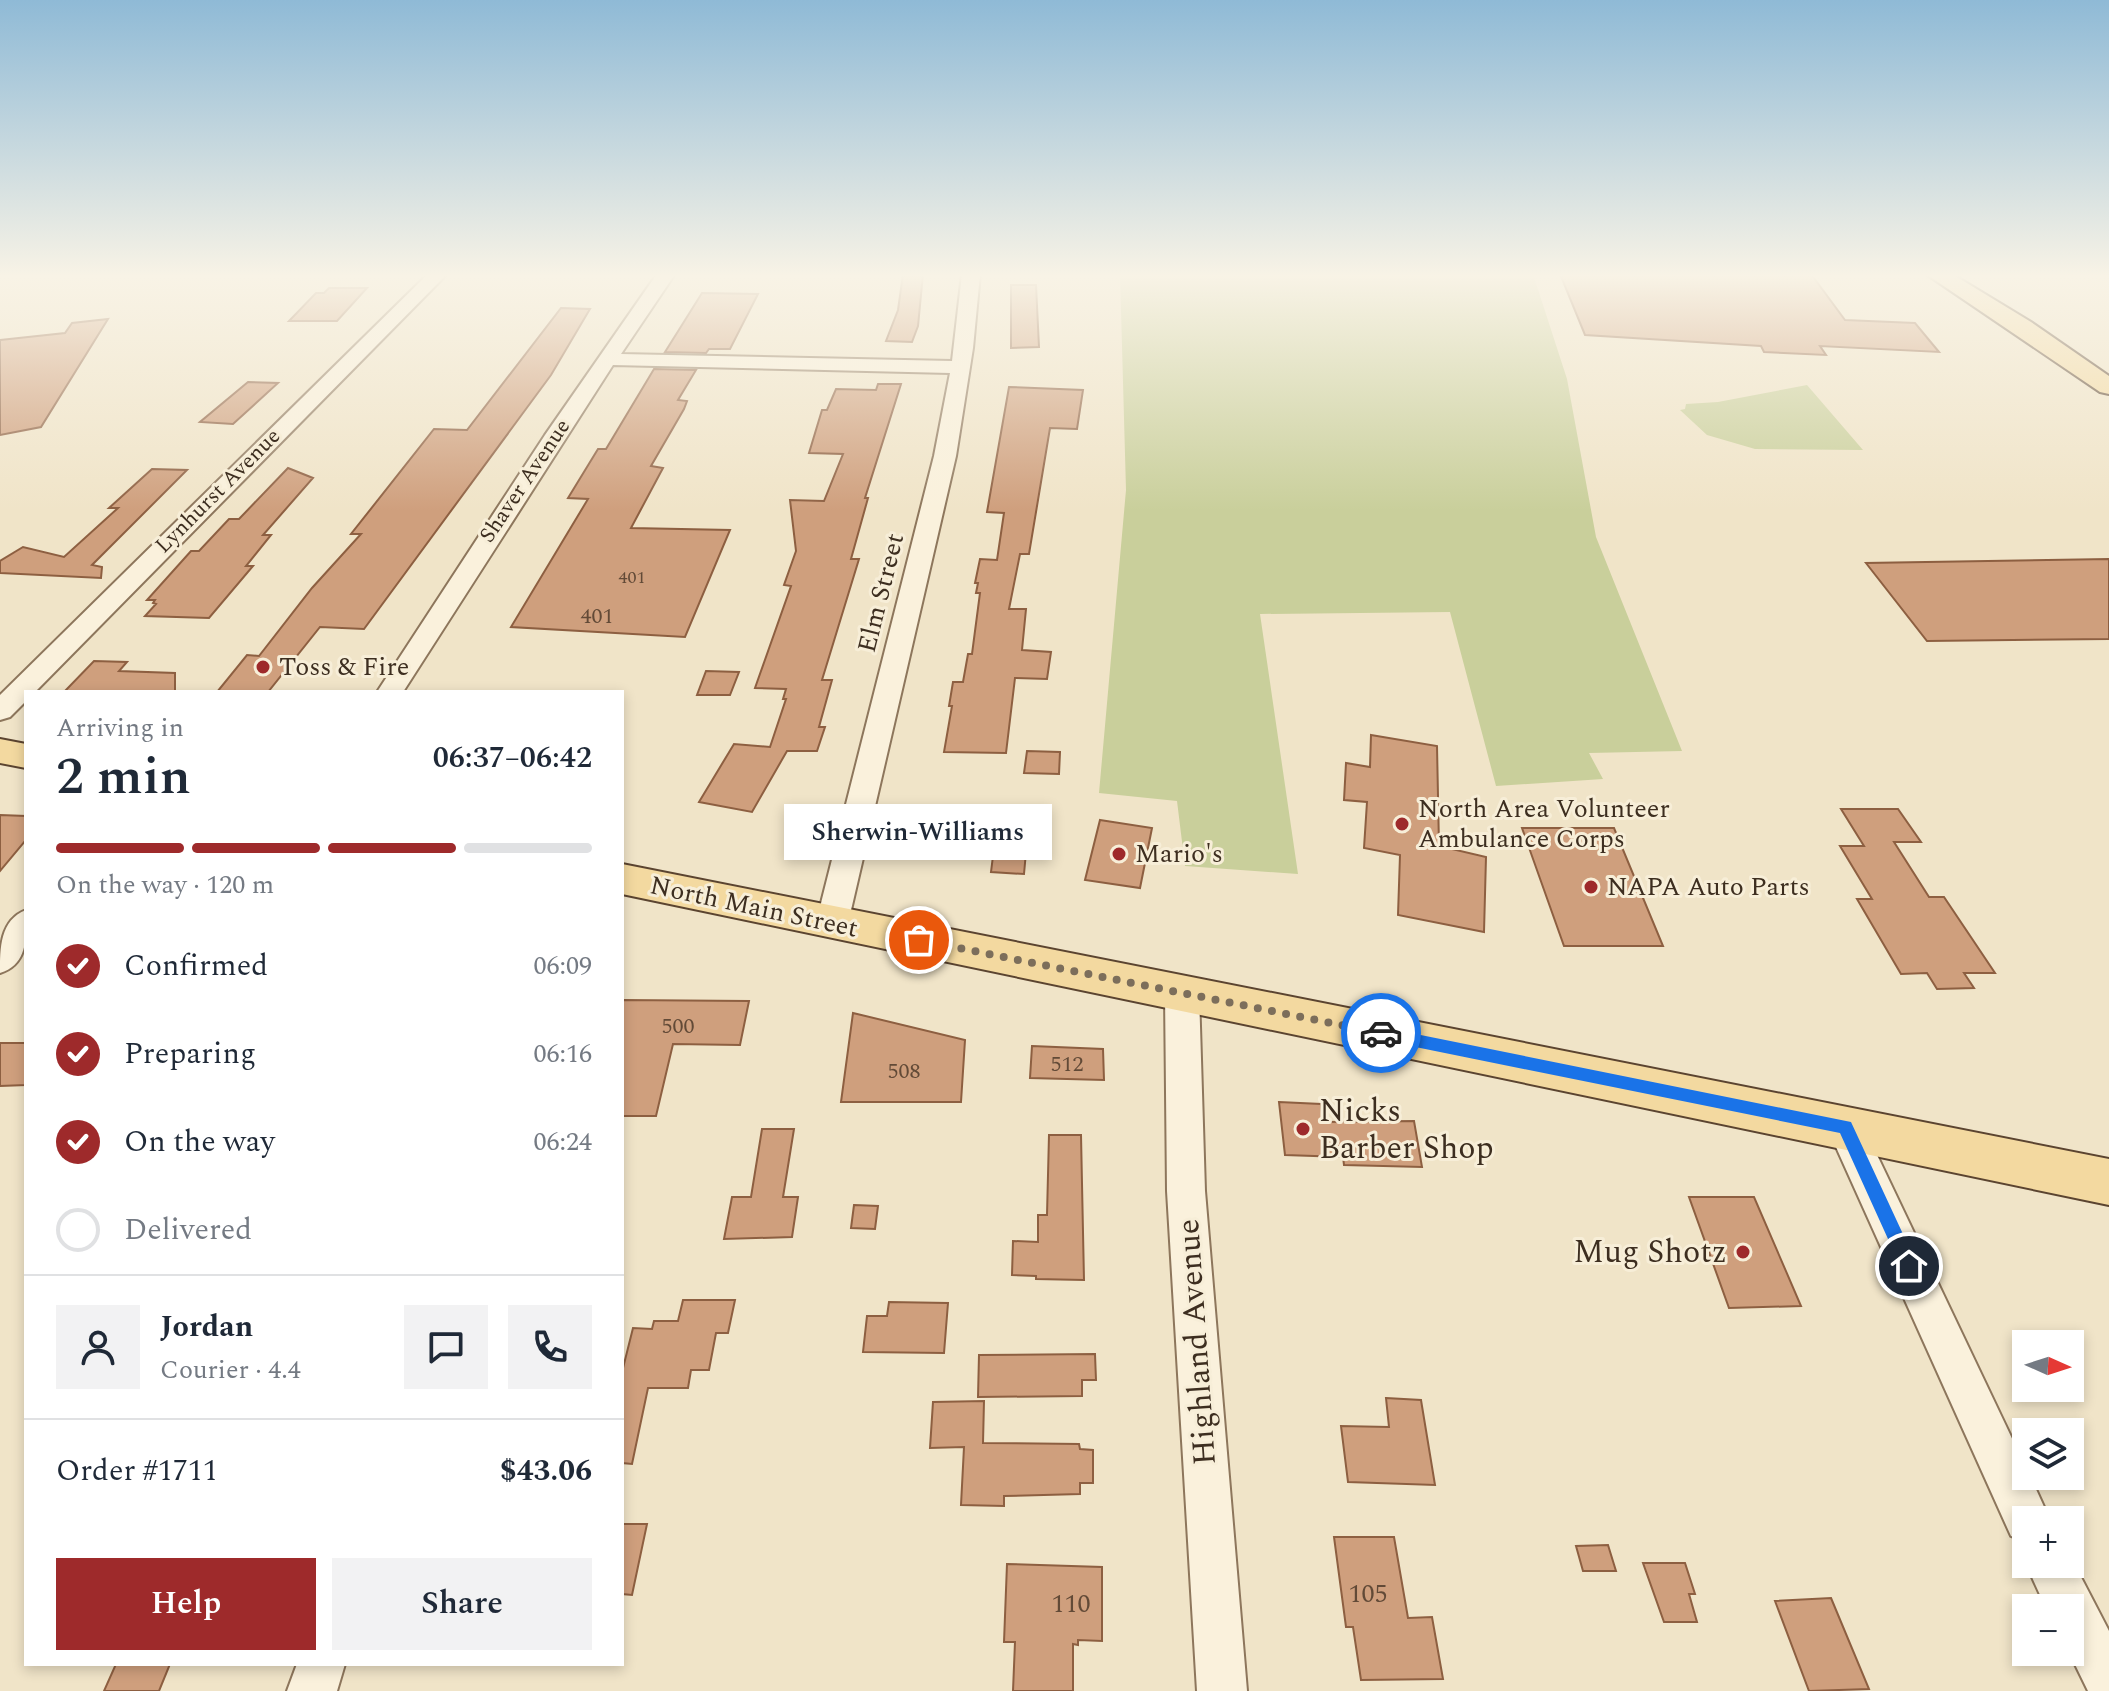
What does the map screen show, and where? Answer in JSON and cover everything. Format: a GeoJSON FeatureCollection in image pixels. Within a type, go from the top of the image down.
{"type":"FeatureCollection","features":[{"type":"Feature","properties":{"kind":"main road"},"geometry":{"type":"LineString","coordinates":[[2060,353],[2109,387]]}},
{"type":"Feature","properties":{"kind":"main road"},"geometry":{"type":"LineString","coordinates":[[0,751],[24,756]]}},
{"type":"Feature","properties":{"kind":"main road","name":"North Main Street"},"geometry":{"type":"LineString","coordinates":[[624,879],[2109,1182]]}},
{"type":"Feature","properties":{"kind":"street","name":"Lynhurst Avenue"},"geometry":{"type":"LineString","coordinates":[[0,711],[355,353]]}},
{"type":"Feature","properties":{"kind":"street","name":"Shaver Avenue"},"geometry":{"type":"LineString","coordinates":[[391,690],[486,540],[612,353]]}},
{"type":"Feature","properties":{"kind":"street","name":"Elm Street"},"geometry":{"type":"LineString","coordinates":[[832,923],[945,456],[962,353]]}},
{"type":"Feature","properties":{"kind":"street"},"geometry":{"type":"LineString","coordinates":[[608,359],[960,367]]}},
{"type":"Feature","properties":{"kind":"street"},"geometry":{"type":"LineString","coordinates":[[0,960],[24,926]]}},
{"type":"Feature","properties":{"kind":"street","name":"Highland Avenue"},"geometry":{"type":"LineString","coordinates":[[1182,993],[1186,1191],[1222,1691]]}},
{"type":"Feature","properties":{"kind":"street"},"geometry":{"type":"LineString","coordinates":[[1845,1127],[2021,1506]]}},
{"type":"Feature","properties":{"kind":"street"},"geometry":{"type":"LineString","coordinates":[[2056,1578],[2109,1681]]}},
{"type":"Feature","properties":{"kind":"street"},"geometry":{"type":"LineString","coordinates":[[312,1691],[320,1666]]}},
{"type":"Feature","properties":{"kind":"green space"},"geometry":{"type":"Polygon","coordinates":[[[1122,353],[1559,353],[1567,379],[1596,537],[1682,751],[1589,753],[1603,779],[1496,786],[1450,612],[1260,614],[1298,874],[1185,866],[1177,801],[1099,793],[1126,490],[1122,353]]]}},
{"type":"Feature","properties":{"kind":"green space"},"geometry":{"type":"Polygon","coordinates":[[[1807,385],[1863,450],[1755,449],[1707,435],[1680,410],[1685,409],[1686,404],[1718,402],[1807,385]]]}},
{"type":"Feature","properties":{"kind":"building"},"geometry":{"type":"Polygon","coordinates":[[[0,353],[87,353],[41,427],[0,435],[0,353]]]}},
{"type":"Feature","properties":{"kind":"building"},"geometry":{"type":"Polygon","coordinates":[[[526,353],[564,353],[364,629],[320,627],[270,690],[219,690],[247,655],[259,656],[312,588],[361,534],[351,534],[434,429],[467,430],[526,353]]]}},
{"type":"Feature","properties":{"kind":"building"},"geometry":{"type":"Polygon","coordinates":[[[1783,353],[1825,353],[1826,355],[1783,353]]]}},
{"type":"Feature","properties":{"kind":"building"},"geometry":{"type":"Polygon","coordinates":[[[654,369],[696,370],[678,400],[687,401],[684,409],[651,466],[663,468],[631,528],[730,530],[685,637],[511,627],[588,499],[568,498],[598,449],[606,449],[654,369]]]}},
{"type":"Feature","properties":{"kind":"building"},"geometry":{"type":"Polygon","coordinates":[[[248,382],[278,383],[233,424],[200,422],[248,382]]]}},
{"type":"Feature","properties":{"kind":"building"},"geometry":{"type":"Polygon","coordinates":[[[878,384],[901,384],[865,498],[868,498],[851,559],[859,559],[822,680],[832,680],[819,727],[825,727],[817,751],[787,751],[752,812],[699,802],[734,744],[770,747],[786,699],[783,699],[786,689],[755,688],[791,586],[784,585],[796,551],[790,500],[824,501],[843,454],[809,453],[822,410],[827,410],[836,389],[876,390],[878,384]]]}},
{"type":"Feature","properties":{"kind":"building"},"geometry":{"type":"Polygon","coordinates":[[[1009,387],[1083,390],[1077,429],[1050,428],[1029,554],[1020,554],[1009,609],[1026,609],[1022,650],[1051,652],[1047,679],[1015,678],[1006,753],[944,752],[953,682],[963,682],[968,654],[972,654],[980,593],[976,593],[978,583],[975,583],[980,559],[997,560],[1004,513],[987,512],[1009,387]]]}},
{"type":"Feature","properties":{"kind":"building"},"geometry":{"type":"Polygon","coordinates":[[[288,468],[313,478],[263,535],[271,535],[246,566],[253,566],[209,618],[145,616],[156,604],[153,603],[155,600],[147,600],[191,551],[199,551],[229,519],[239,519],[288,468]]]}},
{"type":"Feature","properties":{"kind":"building"},"geometry":{"type":"Polygon","coordinates":[[[152,469],[187,470],[92,565],[102,567],[101,578],[0,573],[0,561],[23,547],[64,557],[118,508],[109,508],[152,469]]]}},
{"type":"Feature","properties":{"kind":"building"},"geometry":{"type":"Polygon","coordinates":[[[2109,559],[2109,639],[1927,641],[1866,563],[2109,559]]]}},
{"type":"Feature","properties":{"kind":"building"},"geometry":{"type":"Polygon","coordinates":[[[94,661],[127,662],[119,671],[175,673],[175,690],[66,690],[94,661]]]}},
{"type":"Feature","properties":{"kind":"building"},"geometry":{"type":"Polygon","coordinates":[[[706,671],[739,672],[730,695],[697,695],[706,671]]]}},
{"type":"Feature","properties":{"kind":"building","name":"North Area Volunteer Ambulance Corps"},"geometry":{"type":"Polygon","coordinates":[[[1371,735],[1437,746],[1439,846],[1486,857],[1484,932],[1398,915],[1400,855],[1364,848],[1367,802],[1344,800],[1346,763],[1370,767],[1371,735]]]}},
{"type":"Feature","properties":{"kind":"building"},"geometry":{"type":"Polygon","coordinates":[[[1027,751],[1060,752],[1059,774],[1024,773],[1027,751]]]}},
{"type":"Feature","properties":{"kind":"building"},"geometry":{"type":"Polygon","coordinates":[[[1841,809],[1898,809],[1921,842],[1894,842],[1929,897],[1944,897],[1995,973],[1964,973],[1974,988],[1937,989],[1927,973],[1901,974],[1857,899],[1872,899],[1840,846],[1864,846],[1841,809]]]}},
{"type":"Feature","properties":{"kind":"building"},"geometry":{"type":"Polygon","coordinates":[[[0,815],[24,816],[24,842],[0,871],[0,815]]]}},
{"type":"Feature","properties":{"kind":"building"},"geometry":{"type":"Polygon","coordinates":[[[915,820],[945,821],[937,858],[906,859],[915,820]]]}},
{"type":"Feature","properties":{"kind":"building","name":"Mario's"},"geometry":{"type":"Polygon","coordinates":[[[1100,820],[1152,828],[1140,888],[1085,880],[1100,820]]]}},
{"type":"Feature","properties":{"kind":"building","name":"NAPA Auto Parts"},"geometry":{"type":"Polygon","coordinates":[[[1522,828],[1614,828],[1663,946],[1564,946],[1522,828]]]}},
{"type":"Feature","properties":{"kind":"building"},"geometry":{"type":"Polygon","coordinates":[[[995,840],[1027,841],[1024,874],[991,872],[995,840]]]}},
{"type":"Feature","properties":{"kind":"building"},"geometry":{"type":"Polygon","coordinates":[[[624,1000],[749,1001],[740,1045],[673,1044],[656,1116],[624,1116],[624,1000]]]}},
{"type":"Feature","properties":{"kind":"building"},"geometry":{"type":"Polygon","coordinates":[[[853,1013],[965,1040],[961,1102],[841,1102],[853,1013]]]}},
{"type":"Feature","properties":{"kind":"building"},"geometry":{"type":"Polygon","coordinates":[[[0,1043],[24,1043],[24,1085],[0,1086],[0,1043]]]}},
{"type":"Feature","properties":{"kind":"building"},"geometry":{"type":"Polygon","coordinates":[[[1032,1046],[1103,1049],[1104,1080],[1030,1078],[1032,1046]]]}},
{"type":"Feature","properties":{"kind":"building"},"geometry":{"type":"Polygon","coordinates":[[[1279,1102],[1321,1104],[1323,1122],[1414,1121],[1422,1167],[1344,1165],[1343,1157],[1285,1155],[1279,1102]]]}},
{"type":"Feature","properties":{"kind":"building"},"geometry":{"type":"Polygon","coordinates":[[[762,1129],[794,1129],[783,1197],[798,1197],[792,1237],[724,1239],[732,1197],[751,1197],[762,1129]]]}},
{"type":"Feature","properties":{"kind":"building"},"geometry":{"type":"Polygon","coordinates":[[[1049,1135],[1081,1135],[1084,1280],[1012,1275],[1013,1241],[1038,1242],[1038,1215],[1047,1215],[1049,1135]]]}},
{"type":"Feature","properties":{"kind":"building","name":"Mug Shotz"},"geometry":{"type":"Polygon","coordinates":[[[1689,1197],[1754,1197],[1801,1306],[1729,1308],[1689,1197]]]}},
{"type":"Feature","properties":{"kind":"building"},"geometry":{"type":"Polygon","coordinates":[[[854,1205],[878,1206],[875,1229],[851,1228],[854,1205]]]}},
{"type":"Feature","properties":{"kind":"building"},"geometry":{"type":"Polygon","coordinates":[[[683,1300],[735,1300],[728,1333],[716,1333],[709,1370],[691,1370],[688,1388],[648,1388],[632,1464],[624,1463],[624,1364],[633,1328],[652,1329],[654,1321],[678,1321],[683,1300]]]}},
{"type":"Feature","properties":{"kind":"building"},"geometry":{"type":"Polygon","coordinates":[[[889,1302],[948,1303],[944,1353],[863,1352],[867,1316],[887,1316],[889,1302]]]}},
{"type":"Feature","properties":{"kind":"building"},"geometry":{"type":"Polygon","coordinates":[[[1095,1354],[1096,1380],[1082,1380],[1082,1396],[978,1397],[979,1355],[1095,1354]]]}},
{"type":"Feature","properties":{"kind":"building"},"geometry":{"type":"Polygon","coordinates":[[[1386,1398],[1421,1400],[1435,1485],[1348,1482],[1341,1426],[1389,1427],[1386,1398]]]}},
{"type":"Feature","properties":{"kind":"building"},"geometry":{"type":"Polygon","coordinates":[[[984,1401],[983,1443],[1079,1444],[1080,1449],[1093,1450],[1093,1483],[1080,1483],[1080,1494],[1004,1496],[1004,1506],[961,1505],[964,1447],[930,1448],[933,1402],[984,1401]]]}},
{"type":"Feature","properties":{"kind":"building"},"geometry":{"type":"Polygon","coordinates":[[[624,1524],[647,1524],[632,1595],[624,1594],[624,1524]]]}},
{"type":"Feature","properties":{"kind":"building"},"geometry":{"type":"Polygon","coordinates":[[[1334,1537],[1394,1537],[1408,1618],[1432,1617],[1443,1679],[1361,1680],[1353,1627],[1346,1627],[1334,1537]]]}},
{"type":"Feature","properties":{"kind":"building"},"geometry":{"type":"Polygon","coordinates":[[[1608,1545],[1616,1571],[1583,1571],[1576,1546],[1608,1545]]]}},
{"type":"Feature","properties":{"kind":"building"},"geometry":{"type":"Polygon","coordinates":[[[1643,1563],[1685,1563],[1695,1594],[1689,1594],[1697,1622],[1664,1622],[1643,1563]]]}},
{"type":"Feature","properties":{"kind":"building"},"geometry":{"type":"Polygon","coordinates":[[[1007,1564],[1102,1567],[1102,1641],[1078,1640],[1078,1645],[1073,1644],[1073,1691],[1013,1691],[1015,1642],[1004,1642],[1007,1564]]]}},
{"type":"Feature","properties":{"kind":"building"},"geometry":{"type":"Polygon","coordinates":[[[1831,1598],[1869,1689],[1809,1691],[1775,1601],[1831,1598]]]}},
{"type":"Feature","properties":{"kind":"building"},"geometry":{"type":"Polygon","coordinates":[[[115,1666],[169,1666],[159,1691],[104,1691],[115,1666]]]}},
{"type":"Feature","properties":{"kind":"way so far"},"geometry":{"type":"LineString","coordinates":[[919,940],[1381,1033]]}},
{"type":"Feature","properties":{"kind":"place","name":"Toss & Fire"},"geometry":{"type":"Point","coordinates":[263,667]}},
{"type":"Feature","properties":{"kind":"place","name":"North Area Volunteer Ambulance Corps"},"geometry":{"type":"Point","coordinates":[1402,824]}},
{"type":"Feature","properties":{"kind":"place","name":"Mario's"},"geometry":{"type":"Point","coordinates":[1119,854]}},
{"type":"Feature","properties":{"kind":"place","name":"NAPA Auto Parts"},"geometry":{"type":"Point","coordinates":[1591,887]}},
{"type":"Feature","properties":{"kind":"place","name":"Sherwin-Williams"},"geometry":{"type":"Point","coordinates":[919,940]}},
{"type":"Feature","properties":{"kind":"place","name":"Nicks Barber Shop"},"geometry":{"type":"Point","coordinates":[1303,1129]}},
{"type":"Feature","properties":{"kind":"place","name":"Mug Shotz"},"geometry":{"type":"Point","coordinates":[1743,1252]}},
{"type":"Feature","properties":{"kind":"route"},"geometry":{"type":"LineString","coordinates":[[1381,1033],[1845,1127],[1909,1266]]}}]}
